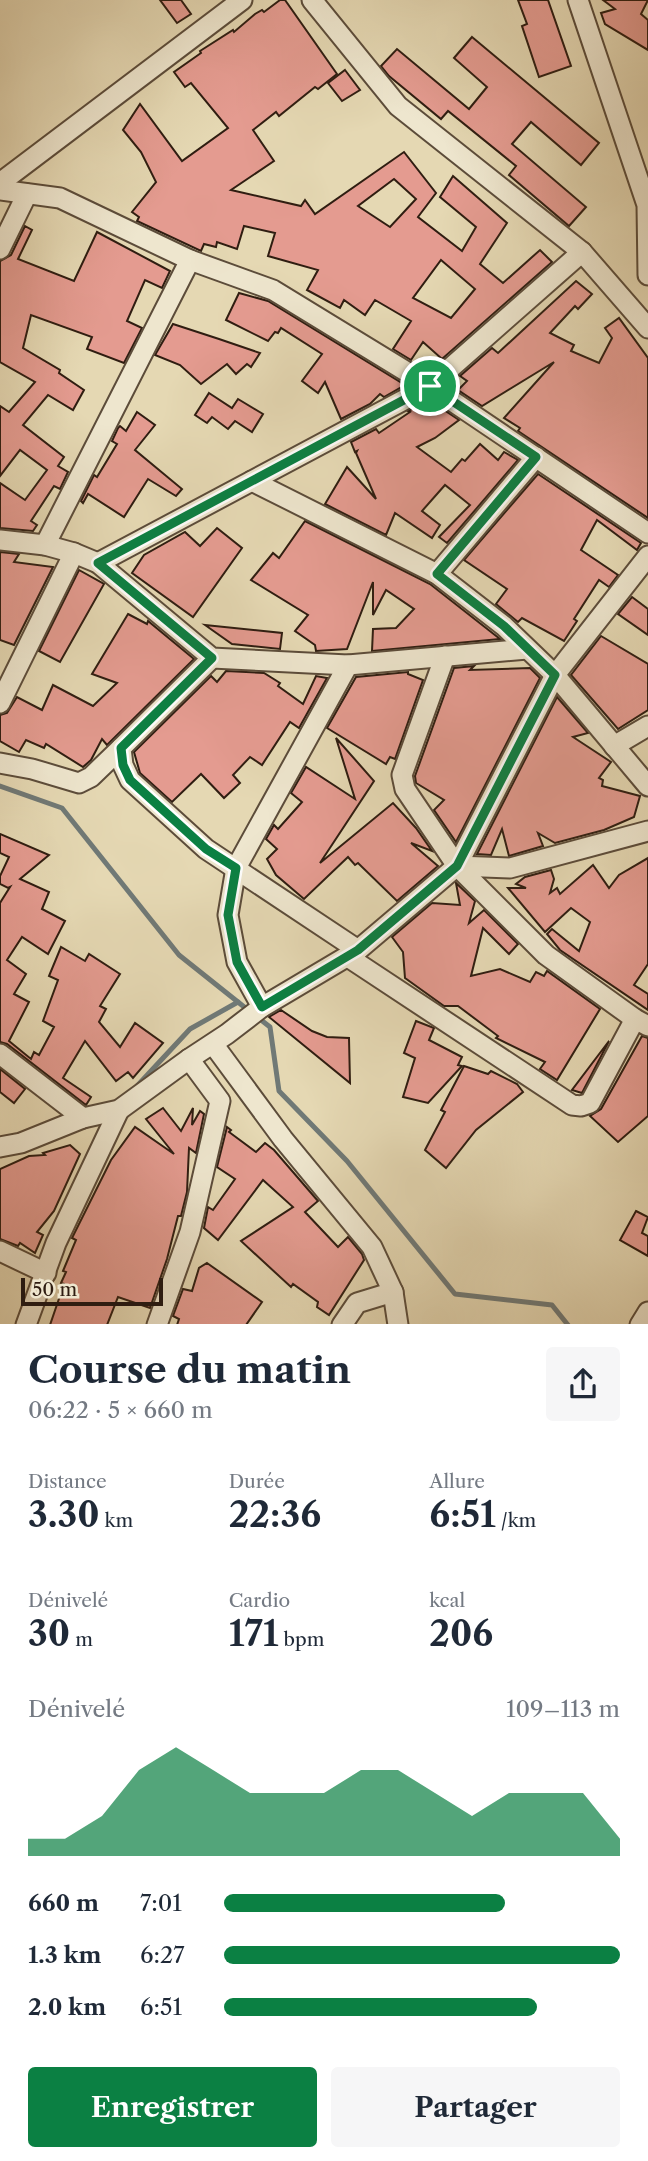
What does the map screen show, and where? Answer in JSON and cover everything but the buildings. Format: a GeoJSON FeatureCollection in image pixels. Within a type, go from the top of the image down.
{"type":"FeatureCollection","features":[{"type":"Feature","properties":{"kind":"street"},"geometry":{"type":"LineString","coordinates":[[0,183],[242,0]]}},
{"type":"Feature","properties":{"kind":"street"},"geometry":{"type":"LineString","coordinates":[[312,0],[398,106],[582,253],[648,328]]}},
{"type":"Feature","properties":{"kind":"street"},"geometry":{"type":"LineString","coordinates":[[578,0],[648,204],[648,275]]}},
{"type":"Feature","properties":{"kind":"street"},"geometry":{"type":"LineString","coordinates":[[0,190],[60,198],[190,260],[273,290],[430,386],[648,533]]}},
{"type":"Feature","properties":{"kind":"street"},"geometry":{"type":"LineString","coordinates":[[0,249],[27,194]]}},
{"type":"Feature","properties":{"kind":"street"},"geometry":{"type":"LineString","coordinates":[[98,563],[430,386],[582,253]]}},
{"type":"Feature","properties":{"kind":"street"},"geometry":{"type":"LineString","coordinates":[[45,545],[190,260]]}},
{"type":"Feature","properties":{"kind":"street"},"geometry":{"type":"LineString","coordinates":[[437,574],[536,457]]}},
{"type":"Feature","properties":{"kind":"street"},"geometry":{"type":"LineString","coordinates":[[252,481],[437,574],[504,626],[555,675],[648,786]]}},
{"type":"Feature","properties":{"kind":"street"},"geometry":{"type":"LineString","coordinates":[[0,540],[45,545],[98,563],[212,658],[348,665],[527,649]]}},
{"type":"Feature","properties":{"kind":"street"},"geometry":{"type":"LineString","coordinates":[[0,703],[74,553]]}},
{"type":"Feature","properties":{"kind":"street"},"geometry":{"type":"LineString","coordinates":[[0,1147],[22,1143],[83,1118],[119,1110],[262,1007],[353,954],[457,866],[555,675],[648,556]]}},
{"type":"Feature","properties":{"kind":"street"},"geometry":{"type":"LineString","coordinates":[[121,748],[123,765],[130,780],[206,849],[572,1105],[581,1107],[590,1104],[642,1023],[546,955],[457,866],[405,789],[402,775],[445,656]]}},
{"type":"Feature","properties":{"kind":"street"},"geometry":{"type":"LineString","coordinates":[[0,763],[79,783],[91,777],[212,658]]}},
{"type":"Feature","properties":{"kind":"street"},"geometry":{"type":"LineString","coordinates":[[262,1007],[237,962],[228,915],[236,868],[348,665]]}},
{"type":"Feature","properties":{"kind":"street"},"geometry":{"type":"LineString","coordinates":[[614,746],[648,726]]}},
{"type":"Feature","properties":{"kind":"street"},"geometry":{"type":"LineString","coordinates":[[457,866],[510,868],[648,831]]}},
{"type":"Feature","properties":{"kind":"street"},"geometry":{"type":"LineString","coordinates":[[220,1039],[283,1139],[372,1247],[393,1292],[398,1324]]}},
{"type":"Feature","properties":{"kind":"street"},"geometry":{"type":"LineString","coordinates":[[0,1054],[83,1118]]}},
{"type":"Feature","properties":{"kind":"street"},"geometry":{"type":"LineString","coordinates":[[157,1324],[190,1232],[220,1101],[189,1059]]}},
{"type":"Feature","properties":{"kind":"street"},"geometry":{"type":"LineString","coordinates":[[26,1324],[56,1243],[119,1110]]}},
{"type":"Feature","properties":{"kind":"street"},"geometry":{"type":"LineString","coordinates":[[0,1251],[46,1273]]}},
{"type":"Feature","properties":{"kind":"street"},"geometry":{"type":"LineString","coordinates":[[343,1324],[358,1303],[393,1292]]}},
{"type":"Feature","properties":{"kind":"waterway"},"geometry":{"type":"LineString","coordinates":[[0,786],[62,808],[179,955],[248,1010]]}},
{"type":"Feature","properties":{"kind":"waterway"},"geometry":{"type":"LineString","coordinates":[[137,1086],[190,1029],[238,1002]]}},
{"type":"Feature","properties":{"kind":"waterway"},"geometry":{"type":"LineString","coordinates":[[256,1016],[270,1027],[279,1091],[347,1161],[455,1294],[552,1305],[567,1324]]}},
{"type":"Feature","properties":{"kind":"route"},"geometry":{"type":"LineString","coordinates":[[430,386],[536,457],[437,574],[504,626],[555,675],[457,866],[358,950],[262,1007],[237,962],[228,915],[236,868],[206,849],[130,780],[123,765],[121,748],[212,658],[98,563],[430,386]]}}]}
